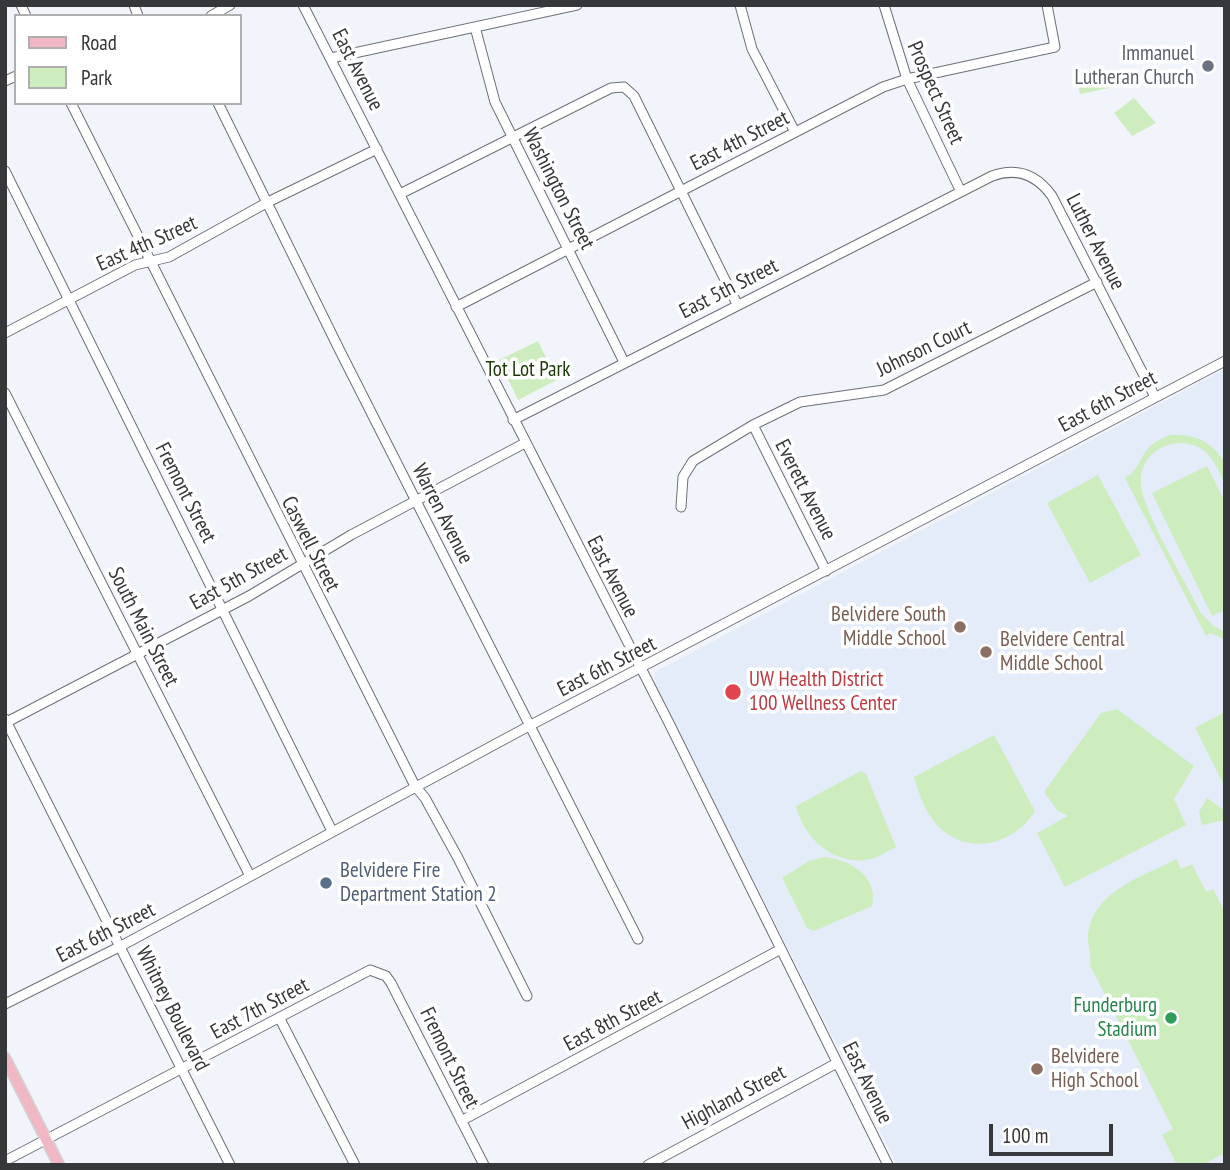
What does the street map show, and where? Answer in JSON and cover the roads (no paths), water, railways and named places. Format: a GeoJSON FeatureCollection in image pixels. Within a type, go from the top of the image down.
{"type":"FeatureCollection","features":[{"type":"Feature","properties":{"kind":"main road"},"geometry":{"type":"LineString","coordinates":[[5,1058],[59,1165]]}},
{"type":"Feature","properties":{"kind":"street"},"geometry":{"type":"LineString","coordinates":[[214,14],[230,5]]}},
{"type":"Feature","properties":{"kind":"street","name":"East Avenue"},"geometry":{"type":"LineString","coordinates":[[303,5],[641,669],[888,1165]]}},
{"type":"Feature","properties":{"kind":"street"},"geometry":{"type":"LineString","coordinates":[[331,58],[577,5]]}},
{"type":"Feature","properties":{"kind":"street"},"geometry":{"type":"LineString","coordinates":[[740,5],[752,49],[794,132]]}},
{"type":"Feature","properties":{"kind":"street","name":"Prospect Street"},"geometry":{"type":"LineString","coordinates":[[884,5],[906,79],[961,192]]}},
{"type":"Feature","properties":{"kind":"street","name":"East 4th Street"},"geometry":{"type":"LineString","coordinates":[[456,307],[883,87],[906,79],[1055,47],[1047,5]]}},
{"type":"Feature","properties":{"kind":"street","name":"Washington Street"},"geometry":{"type":"LineString","coordinates":[[475,27],[495,102],[624,362]]}},
{"type":"Feature","properties":{"kind":"street"},"geometry":{"type":"LineString","coordinates":[[401,194],[611,88],[624,87],[634,96],[737,304]]}},
{"type":"Feature","properties":{"kind":"street","name":"Caswell Street"},"geometry":{"type":"LineString","coordinates":[[72,105],[300,564],[415,786],[425,798],[458,858],[527,996]]}},
{"type":"Feature","properties":{"kind":"street","name":"Warren Avenue"},"geometry":{"type":"LineString","coordinates":[[219,105],[638,939]]}},
{"type":"Feature","properties":{"kind":"street","name":"East 4th Street"},"geometry":{"type":"LineString","coordinates":[[5,333],[135,265],[169,257],[268,202],[377,149]]}},
{"type":"Feature","properties":{"kind":"street","name":"Fremont Street"},"geometry":{"type":"LineString","coordinates":[[5,171],[332,831]]}},
{"type":"Feature","properties":{"kind":"street","name":"Luther Avenue"},"geometry":{"type":"LineString","coordinates":[[961,192],[999,173],[1021,173],[1036,179],[1052,196],[1155,397]]}},
{"type":"Feature","properties":{"kind":"street","name":"East 5th Street"},"geometry":{"type":"LineString","coordinates":[[513,420],[961,192]]}},
{"type":"Feature","properties":{"kind":"street","name":"Johnson Court"},"geometry":{"type":"LineString","coordinates":[[681,507],[683,477],[693,461],[753,425],[800,402],[884,390],[1097,282]]}},
{"type":"Feature","properties":{"kind":"street","name":"East 6th Street"},"geometry":{"type":"LineString","coordinates":[[5,1004],[121,946],[415,786],[1225,361]]}},
{"type":"Feature","properties":{"kind":"street","name":"South Main Street"},"geometry":{"type":"LineString","coordinates":[[5,393],[250,876]]}},
{"type":"Feature","properties":{"kind":"street","name":"Everett Avenue"},"geometry":{"type":"LineString","coordinates":[[753,425],[826,571]]}},
{"type":"Feature","properties":{"kind":"street","name":"East 5th Street"},"geometry":{"type":"LineString","coordinates":[[6,721],[224,609],[300,564],[525,443]]}},
{"type":"Feature","properties":{"kind":"street","name":"Whitney Boulevard"},"geometry":{"type":"LineString","coordinates":[[6,721],[230,1165]]}},
{"type":"Feature","properties":{"kind":"street","name":"East 8th Street"},"geometry":{"type":"LineString","coordinates":[[461,1121],[781,949]]}},
{"type":"Feature","properties":{"kind":"street","name":"Fremont Street"},"geometry":{"type":"LineString","coordinates":[[377,971],[391,983],[483,1164]]}},
{"type":"Feature","properties":{"kind":"street","name":"East 7th Street"},"geometry":{"type":"LineString","coordinates":[[5,1161],[280,1019],[363,972],[377,971]]}},
{"type":"Feature","properties":{"kind":"street"},"geometry":{"type":"LineString","coordinates":[[280,1019],[355,1165]]}},
{"type":"Feature","properties":{"kind":"street","name":"Highland Street"},"geometry":{"type":"LineString","coordinates":[[648,1165],[837,1063]]}},
{"type":"Feature","properties":{"kind":"place","name":"Immanuel Lutheran Church"},"geometry":{"type":"Point","coordinates":[1208,66]}},
{"type":"Feature","properties":{"kind":"place","name":"Belvidere South Middle School"},"geometry":{"type":"Point","coordinates":[960,627]}},
{"type":"Feature","properties":{"kind":"place","name":"Belvidere Central Middle School"},"geometry":{"type":"Point","coordinates":[986,652]}},
{"type":"Feature","properties":{"kind":"place","name":"UW Health District 100 Wellness Center"},"geometry":{"type":"Point","coordinates":[733,692]}},
{"type":"Feature","properties":{"kind":"place","name":"Belvidere Fire Department Station 2"},"geometry":{"type":"Point","coordinates":[326,883]}},
{"type":"Feature","properties":{"kind":"place","name":"Funderburg Stadium"},"geometry":{"type":"Point","coordinates":[1171,1018]}},
{"type":"Feature","properties":{"kind":"place","name":"Belvidere High School"},"geometry":{"type":"Point","coordinates":[1037,1069]}},
{"type":"Feature","properties":{"kind":"park label","name":"Tot Lot Park"},"geometry":{"type":"Point","coordinates":[528,370]}}]}
